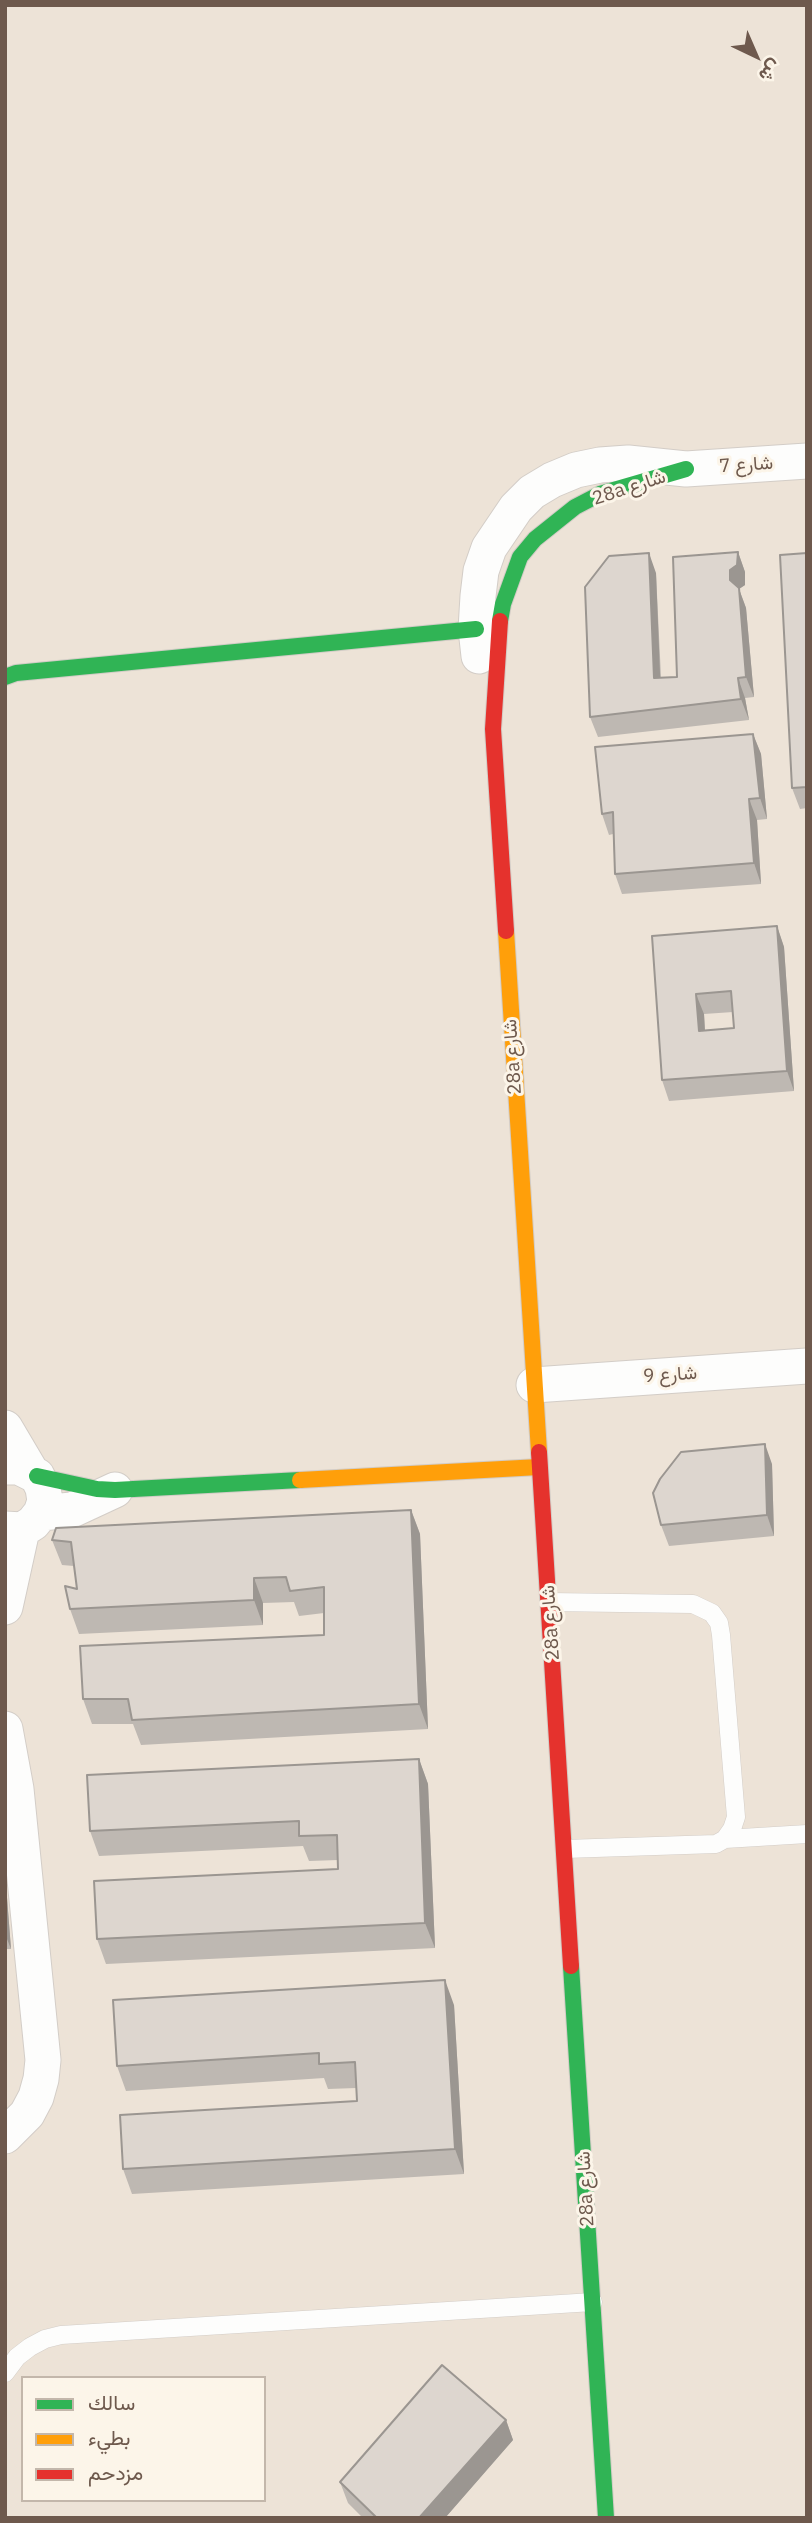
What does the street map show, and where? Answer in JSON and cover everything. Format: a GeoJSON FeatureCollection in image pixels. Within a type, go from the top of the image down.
{"type":"FeatureCollection","features":[{"type":"Feature","properties":{"kind":"street","name":"شارع 7"},"geometry":{"type":"LineString","coordinates":[[686,469],[807,461]]}},
{"type":"Feature","properties":{"kind":"street","name":"28a شارع"},"geometry":{"type":"LineString","coordinates":[[493,729],[476,629],[481,571],[489,548],[501,527],[532,492],[576,470],[628,463],[686,469]]}},
{"type":"Feature","properties":{"kind":"street","name":"28a شارع"},"geometry":{"type":"LineString","coordinates":[[606,2518],[493,729],[498,635],[503,604],[520,557],[552,523],[575,507],[600,494],[686,469]]}},
{"type":"Feature","properties":{"kind":"street"},"geometry":{"type":"LineString","coordinates":[[5,677],[16,673],[476,629]]}},
{"type":"Feature","properties":{"kind":"street","name":"شارع 9"},"geometry":{"type":"LineString","coordinates":[[534,1385],[807,1366]]}},
{"type":"Feature","properties":{"kind":"street"},"geometry":{"type":"LineString","coordinates":[[5,1428],[24,1472],[43,1488],[45,1501],[23,1524],[5,1607]]}},
{"type":"Feature","properties":{"kind":"street"},"geometry":{"type":"LineString","coordinates":[[24,1472],[97,1489],[115,1490],[539,1467]]}},
{"type":"Feature","properties":{"kind":"street"},"geometry":{"type":"LineString","coordinates":[[23,1524],[72,1510],[115,1490]]}},
{"type":"Feature","properties":{"kind":"street"},"geometry":{"type":"LineString","coordinates":[[5,1729],[16,1789],[43,2060],[36,2097],[27,2113],[5,2136]]}},
{"type":"Feature","properties":{"kind":"lane"},"geometry":{"type":"LineString","coordinates":[[549,1602],[693,1604],[712,1613],[719,1623],[721,1635],[736,1817],[725,1839]]}},
{"type":"Feature","properties":{"kind":"lane"},"geometry":{"type":"LineString","coordinates":[[565,1849],[705,1846],[725,1839],[807,1834]]}},
{"type":"Feature","properties":{"kind":"lane"},"geometry":{"type":"LineString","coordinates":[[5,2373],[17,2357],[30,2347],[61,2335],[593,2302]]}},
{"type":"Feature","properties":{"kind":"shaded area"},"geometry":{"type":"Polygon","coordinates":[[[5,5],[807,5],[807,2518],[5,2518],[5,5]]]}},
{"type":"Feature","properties":{"kind":"building"},"geometry":{"type":"Polygon","coordinates":[[[738,552],[737,565],[730,570],[730,580],[739,588],[746,677],[738,678],[741,699],[590,717],[585,587],[609,556],[649,553],[654,678],[677,677],[673,557],[738,552]]]}},
{"type":"Feature","properties":{"kind":"building"},"geometry":{"type":"Polygon","coordinates":[[[807,553],[807,787],[792,788],[780,555],[807,553]]]}},
{"type":"Feature","properties":{"kind":"building"},"geometry":{"type":"Polygon","coordinates":[[[753,734],[760,798],[749,799],[754,863],[615,874],[613,812],[602,814],[595,747],[753,734]]]}},
{"type":"Feature","properties":{"kind":"building"},"geometry":{"type":"Polygon","coordinates":[[[777,926],[787,1071],[662,1080],[652,936],[777,926]],[[731,991],[696,994],[699,1031],[734,1028],[731,991]]]}},
{"type":"Feature","properties":{"kind":"building"},"geometry":{"type":"Polygon","coordinates":[[[765,1444],[767,1515],[661,1525],[653,1493],[660,1479],[681,1452],[765,1444]]]}},
{"type":"Feature","properties":{"kind":"building"},"geometry":{"type":"Polygon","coordinates":[[[411,1510],[419,1704],[132,1720],[128,1699],[83,1699],[80,1646],[324,1635],[324,1587],[290,1591],[286,1577],[254,1578],[254,1600],[70,1609],[65,1586],[77,1589],[71,1542],[52,1540],[56,1528],[411,1510]]]}},
{"type":"Feature","properties":{"kind":"building"},"geometry":{"type":"Polygon","coordinates":[[[419,1759],[425,1923],[97,1939],[94,1881],[338,1869],[337,1835],[299,1836],[299,1821],[90,1831],[87,1775],[419,1759]]]}},
{"type":"Feature","properties":{"kind":"building"},"geometry":{"type":"Polygon","coordinates":[[[445,1980],[455,2149],[123,2169],[120,2115],[357,2101],[355,2062],[319,2064],[319,2053],[117,2066],[113,2000],[445,1980]]]}},
{"type":"Feature","properties":{"kind":"building"},"geometry":{"type":"Polygon","coordinates":[[[442,2365],[506,2420],[419,2518],[377,2518],[340,2482],[442,2365]]]}},
{"type":"Feature","properties":{"kind":"traffic: fast"},"geometry":{"type":"LineString","coordinates":[[500,621],[503,604],[520,557],[535,539],[575,507],[600,494],[686,469]]}},
{"type":"Feature","properties":{"kind":"traffic: fast"},"geometry":{"type":"LineString","coordinates":[[5,677],[16,673],[476,629]]}},
{"type":"Feature","properties":{"kind":"traffic: fast"},"geometry":{"type":"LineString","coordinates":[[37,1476],[97,1489],[115,1490],[300,1480]]}},
{"type":"Feature","properties":{"kind":"traffic: fast"},"geometry":{"type":"LineString","coordinates":[[571,1966],[606,2518]]}},
{"type":"Feature","properties":{"kind":"traffic: slow"},"geometry":{"type":"LineString","coordinates":[[506,931],[539,1452]]}},
{"type":"Feature","properties":{"kind":"traffic: slow"},"geometry":{"type":"LineString","coordinates":[[300,1480],[539,1467]]}},
{"type":"Feature","properties":{"kind":"traffic: jam"},"geometry":{"type":"LineString","coordinates":[[500,621],[493,729],[506,931]]}},
{"type":"Feature","properties":{"kind":"traffic: jam"},"geometry":{"type":"LineString","coordinates":[[539,1452],[571,1966]]}}]}
